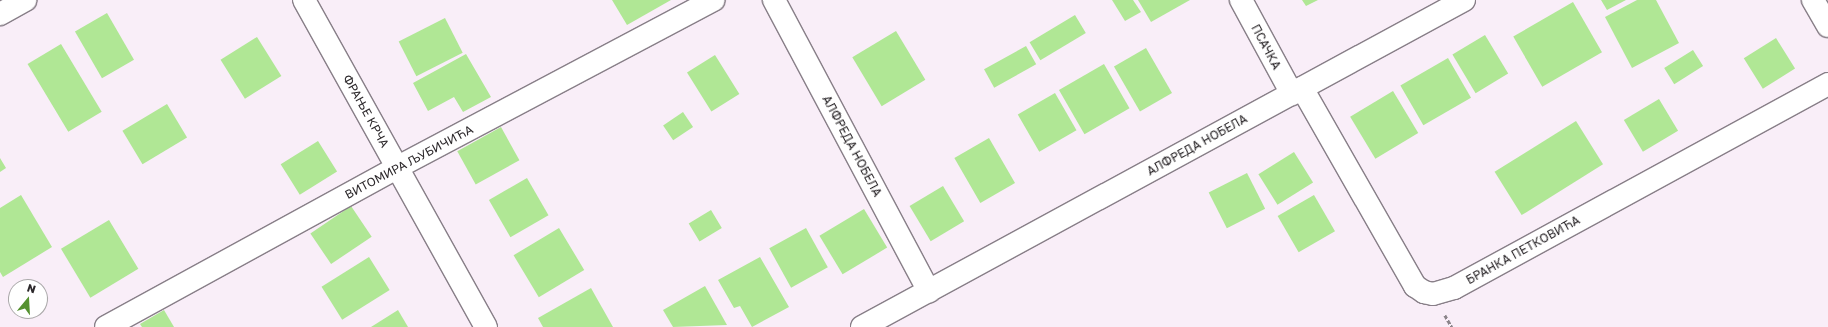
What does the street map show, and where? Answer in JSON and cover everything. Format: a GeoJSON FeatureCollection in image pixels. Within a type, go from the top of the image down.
{"type":"FeatureCollection","features":[{"type":"Feature","properties":{"kind":"street"},"geometry":{"type":"LineString","coordinates":[[0,14],[25,0]]}},
{"type":"Feature","properties":{"kind":"street","name":"ФРАЊЕ КРЧА"},"geometry":{"type":"LineString","coordinates":[[304,0],[486,327]]}},
{"type":"Feature","properties":{"kind":"street","name":"ВИТОМИРА ЉУБИЧИЋА"},"geometry":{"type":"LineString","coordinates":[[106,327],[398,167],[714,0]]}},
{"type":"Feature","properties":{"kind":"street","name":"АЛФРЕДА НОБЕЛА"},"geometry":{"type":"LineString","coordinates":[[774,0],[929,291]]}},
{"type":"Feature","properties":{"kind":"street","name":"ПСАЧКА"},"geometry":{"type":"LineString","coordinates":[[1241,0],[1297,91]]}},
{"type":"Feature","properties":{"kind":"street","name":"АЛФРЕДА НОБЕЛА"},"geometry":{"type":"LineString","coordinates":[[862,327],[1464,0]]}},
{"type":"Feature","properties":{"kind":"street"},"geometry":{"type":"LineString","coordinates":[[1814,0],[1828,26]]}},
{"type":"Feature","properties":{"kind":"street","name":"БРАНКА ПЕТКОВИЋА"},"geometry":{"type":"LineString","coordinates":[[1297,91],[1415,286],[1424,292],[1433,294],[1454,288],[1828,84]]}},
{"type":"Feature","properties":{"kind":"building"},"geometry":{"type":"Polygon","coordinates":[[[612,0],[671,0],[627,25],[612,0]]]}},
{"type":"Feature","properties":{"kind":"building"},"geometry":{"type":"Polygon","coordinates":[[[1112,0],[1133,0],[1141,12],[1125,21],[1112,0]]]}},
{"type":"Feature","properties":{"kind":"building"},"geometry":{"type":"Polygon","coordinates":[[[1138,0],[1190,0],[1151,22],[1138,0]]]}},
{"type":"Feature","properties":{"kind":"building"},"geometry":{"type":"Polygon","coordinates":[[[1302,0],[1318,0],[1306,6],[1302,0]]]}},
{"type":"Feature","properties":{"kind":"building"},"geometry":{"type":"Polygon","coordinates":[[[1601,0],[1626,0],[1607,10],[1601,0]]]}},
{"type":"Feature","properties":{"kind":"building"},"geometry":{"type":"Polygon","coordinates":[[[1637,0],[1656,0],[1679,43],[1632,68],[1605,17],[1637,0]]]}},
{"type":"Feature","properties":{"kind":"building"},"geometry":{"type":"Polygon","coordinates":[[[1573,2],[1602,52],[1542,87],[1513,36],[1573,2]]]}},
{"type":"Feature","properties":{"kind":"building"},"geometry":{"type":"Polygon","coordinates":[[[107,13],[134,60],[102,78],[75,32],[107,13]]]}},
{"type":"Feature","properties":{"kind":"building"},"geometry":{"type":"Polygon","coordinates":[[[1075,15],[1086,33],[1040,60],[1030,42],[1075,15]]]}},
{"type":"Feature","properties":{"kind":"building"},"geometry":{"type":"Polygon","coordinates":[[[445,18],[463,53],[416,76],[399,42],[445,18]]]}},
{"type":"Feature","properties":{"kind":"building"},"geometry":{"type":"Polygon","coordinates":[[[896,31],[925,80],[882,106],[852,57],[896,31]]]}},
{"type":"Feature","properties":{"kind":"building"},"geometry":{"type":"Polygon","coordinates":[[[1485,35],[1508,74],[1476,93],[1452,55],[1485,35]]]}},
{"type":"Feature","properties":{"kind":"building"},"geometry":{"type":"Polygon","coordinates":[[[257,37],[281,76],[245,99],[221,60],[257,37]]]}},
{"type":"Feature","properties":{"kind":"building"},"geometry":{"type":"Polygon","coordinates":[[[1776,38],[1795,69],[1763,89],[1744,58],[1776,38]]]}},
{"type":"Feature","properties":{"kind":"building"},"geometry":{"type":"Polygon","coordinates":[[[61,44],[102,112],[68,132],[28,64],[61,44]]]}},
{"type":"Feature","properties":{"kind":"building"},"geometry":{"type":"Polygon","coordinates":[[[1026,46],[1036,64],[994,88],[984,69],[1026,46]]]}},
{"type":"Feature","properties":{"kind":"building"},"geometry":{"type":"Polygon","coordinates":[[[1146,48],[1172,93],[1140,112],[1114,66],[1146,48]]]}},
{"type":"Feature","properties":{"kind":"building"},"geometry":{"type":"Polygon","coordinates":[[[1693,50],[1703,66],[1674,84],[1664,68],[1693,50]]]}},
{"type":"Feature","properties":{"kind":"building"},"geometry":{"type":"Polygon","coordinates":[[[466,54],[491,97],[463,112],[454,97],[428,111],[413,83],[466,54]]]}},
{"type":"Feature","properties":{"kind":"building"},"geometry":{"type":"Polygon","coordinates":[[[715,55],[739,94],[711,111],[687,72],[715,55]]]}},
{"type":"Feature","properties":{"kind":"building"},"geometry":{"type":"Polygon","coordinates":[[[1448,58],[1471,98],[1423,125],[1400,86],[1448,58]]]}},
{"type":"Feature","properties":{"kind":"building"},"geometry":{"type":"Polygon","coordinates":[[[1104,64],[1130,108],[1084,134],[1059,90],[1104,64]]]}},
{"type":"Feature","properties":{"kind":"building"},"geometry":{"type":"Polygon","coordinates":[[[1393,91],[1418,133],[1375,159],[1350,117],[1393,91]]]}},
{"type":"Feature","properties":{"kind":"building"},"geometry":{"type":"Polygon","coordinates":[[[1055,93],[1076,130],[1039,152],[1018,114],[1055,93]]]}},
{"type":"Feature","properties":{"kind":"building"},"geometry":{"type":"Polygon","coordinates":[[[1659,99],[1678,131],[1643,152],[1624,120],[1659,99]]]}},
{"type":"Feature","properties":{"kind":"building"},"geometry":{"type":"Polygon","coordinates":[[[167,104],[187,137],[143,164],[122,131],[167,104]]]}},
{"type":"Feature","properties":{"kind":"building"},"geometry":{"type":"Polygon","coordinates":[[[683,112],[693,127],[673,140],[663,125],[683,112]]]}},
{"type":"Feature","properties":{"kind":"building"},"geometry":{"type":"Polygon","coordinates":[[[1576,121],[1603,164],[1522,215],[1495,172],[1576,121]]]}},
{"type":"Feature","properties":{"kind":"building"},"geometry":{"type":"Polygon","coordinates":[[[501,127],[519,160],[476,184],[457,151],[501,127]]]}},
{"type":"Feature","properties":{"kind":"building"},"geometry":{"type":"Polygon","coordinates":[[[989,138],[1015,183],[980,203],[954,158],[989,138]]]}},
{"type":"Feature","properties":{"kind":"building"},"geometry":{"type":"Polygon","coordinates":[[[318,141],[337,172],[300,195],[281,164],[318,141]]]}},
{"type":"Feature","properties":{"kind":"building"},"geometry":{"type":"Polygon","coordinates":[[[1294,152],[1313,183],[1277,205],[1258,174],[1294,152]]]}},
{"type":"Feature","properties":{"kind":"building"},"geometry":{"type":"Polygon","coordinates":[[[0,158],[6,168],[0,172],[0,158]]]}},
{"type":"Feature","properties":{"kind":"building"},"geometry":{"type":"Polygon","coordinates":[[[1247,173],[1265,209],[1227,228],[1209,193],[1247,173]]]}},
{"type":"Feature","properties":{"kind":"building"},"geometry":{"type":"Polygon","coordinates":[[[527,178],[548,215],[510,237],[489,200],[527,178]]]}},
{"type":"Feature","properties":{"kind":"building"},"geometry":{"type":"Polygon","coordinates":[[[943,186],[964,221],[931,241],[910,206],[943,186]]]}},
{"type":"Feature","properties":{"kind":"building"},"geometry":{"type":"Polygon","coordinates":[[[21,195],[52,247],[3,277],[0,272],[0,208],[21,195]]]}},
{"type":"Feature","properties":{"kind":"building"},"geometry":{"type":"Polygon","coordinates":[[[1314,195],[1335,231],[1299,252],[1278,216],[1314,195]]]}},
{"type":"Feature","properties":{"kind":"building"},"geometry":{"type":"Polygon","coordinates":[[[351,206],[372,237],[331,264],[310,233],[351,206]]]}},
{"type":"Feature","properties":{"kind":"building"},"geometry":{"type":"Polygon","coordinates":[[[864,209],[887,248],[843,274],[819,236],[864,209]]]}},
{"type":"Feature","properties":{"kind":"building"},"geometry":{"type":"Polygon","coordinates":[[[711,210],[722,228],[700,241],[689,223],[711,210]]]}},
{"type":"Feature","properties":{"kind":"building"},"geometry":{"type":"Polygon","coordinates":[[[109,220],[138,269],[90,298],[61,249],[109,220]]]}},
{"type":"Feature","properties":{"kind":"building"},"geometry":{"type":"Polygon","coordinates":[[[559,228],[584,270],[539,297],[514,255],[559,228]]]}},
{"type":"Feature","properties":{"kind":"building"},"geometry":{"type":"Polygon","coordinates":[[[806,228],[828,267],[791,288],[769,248],[806,228]]]}},
{"type":"Feature","properties":{"kind":"building"},"geometry":{"type":"Polygon","coordinates":[[[369,257],[390,290],[342,320],[322,287],[369,257]]]}},
{"type":"Feature","properties":{"kind":"building"},"geometry":{"type":"Polygon","coordinates":[[[760,257],[789,307],[752,327],[740,306],[734,308],[718,280],[760,257]]]}},
{"type":"Feature","properties":{"kind":"building"},"geometry":{"type":"Polygon","coordinates":[[[705,286],[727,325],[673,327],[663,310],[705,286]]]}},
{"type":"Feature","properties":{"kind":"building"},"geometry":{"type":"Polygon","coordinates":[[[591,288],[613,327],[543,327],[538,318],[591,288]]]}},
{"type":"Feature","properties":{"kind":"building"},"geometry":{"type":"Polygon","coordinates":[[[164,310],[174,327],[142,327],[140,324],[164,310]]]}},
{"type":"Feature","properties":{"kind":"building"},"geometry":{"type":"Polygon","coordinates":[[[398,310],[408,327],[371,327],[398,310]]]}}]}
